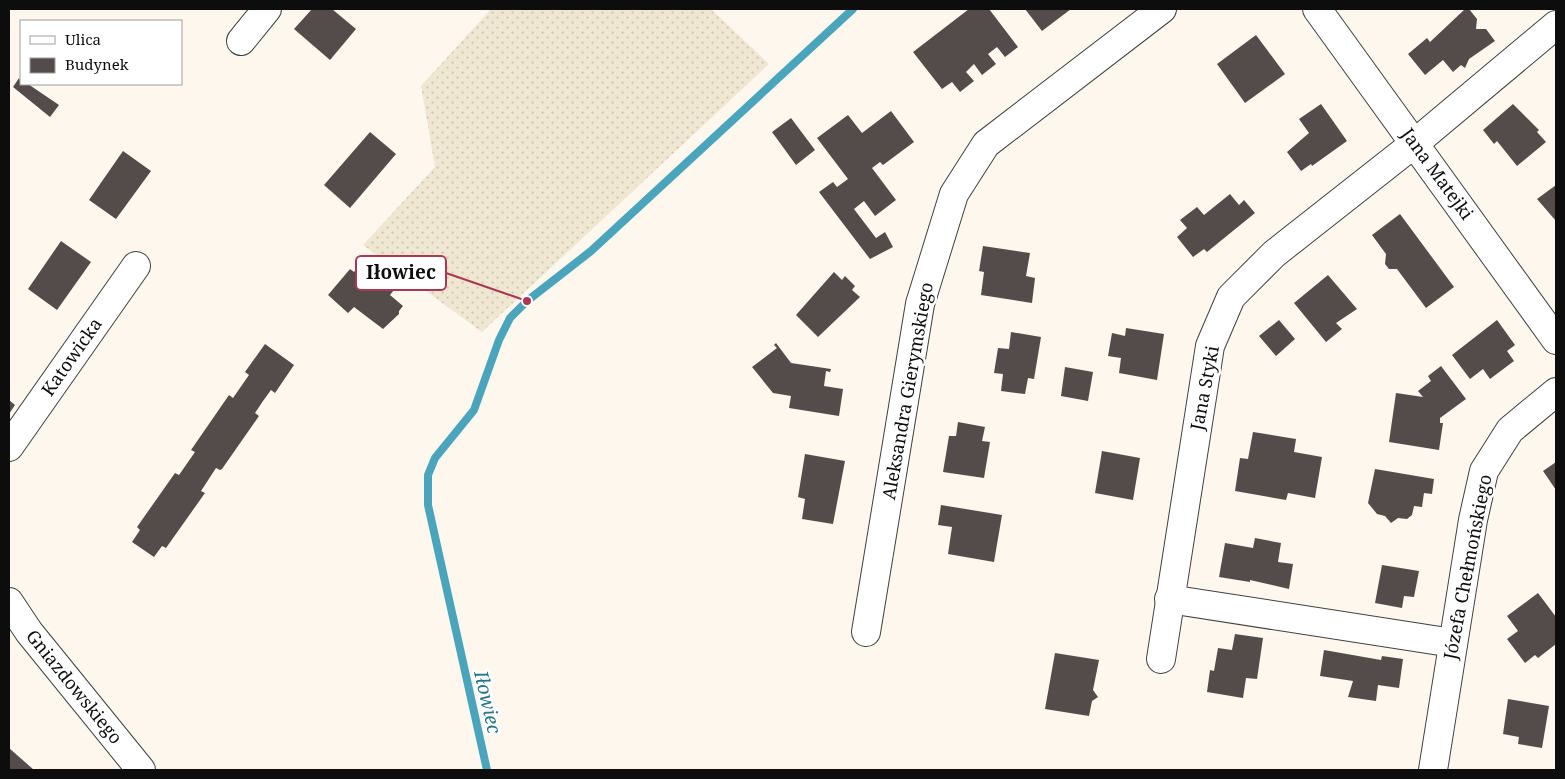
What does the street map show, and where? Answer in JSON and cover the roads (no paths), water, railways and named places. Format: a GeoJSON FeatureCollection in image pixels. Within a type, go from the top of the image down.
{"type":"FeatureCollection","features":[{"type":"Feature","properties":{"kind":"street"},"geometry":{"type":"LineString","coordinates":[[241,41],[267,9]]}},
{"type":"Feature","properties":{"kind":"street","name":"Aleksandra Gierymskiego"},"geometry":{"type":"LineString","coordinates":[[866,632],[920,304],[954,194],[986,144],[1162,9]]}},
{"type":"Feature","properties":{"kind":"street","name":"Jana Matejki"},"geometry":{"type":"LineString","coordinates":[[1317,9],[1416,143],[1556,340]]}},
{"type":"Feature","properties":{"kind":"street","name":"Jana Styki"},"geometry":{"type":"LineString","coordinates":[[1161,660],[1169,599],[1210,346],[1231,297],[1274,254],[1416,143],[1556,25]]}},
{"type":"Feature","properties":{"kind":"street","name":"Katowicka"},"geometry":{"type":"LineString","coordinates":[[9,447],[136,266]]}},
{"type":"Feature","properties":{"kind":"street","name":"Józefa Chełmońskiego"},"geometry":{"type":"LineString","coordinates":[[1433,770],[1453,643],[1484,470],[1510,430],[1556,392]]}},
{"type":"Feature","properties":{"kind":"street"},"geometry":{"type":"LineString","coordinates":[[1169,599],[1453,643]]}},
{"type":"Feature","properties":{"kind":"street","name":"Gniazdowskiego"},"geometry":{"type":"LineString","coordinates":[[9,602],[29,632],[141,770]]}},
{"type":"Feature","properties":{"kind":"waterway","name":"Iłowiec"},"geometry":{"type":"LineString","coordinates":[[487,770],[428,505],[428,475],[435,458],[474,410],[499,340],[510,318],[527,301],[591,251],[853,9]]}},
{"type":"Feature","properties":{"kind":"place","name":"Iłowiec"},"geometry":{"type":"Point","coordinates":[527,301]}}]}
